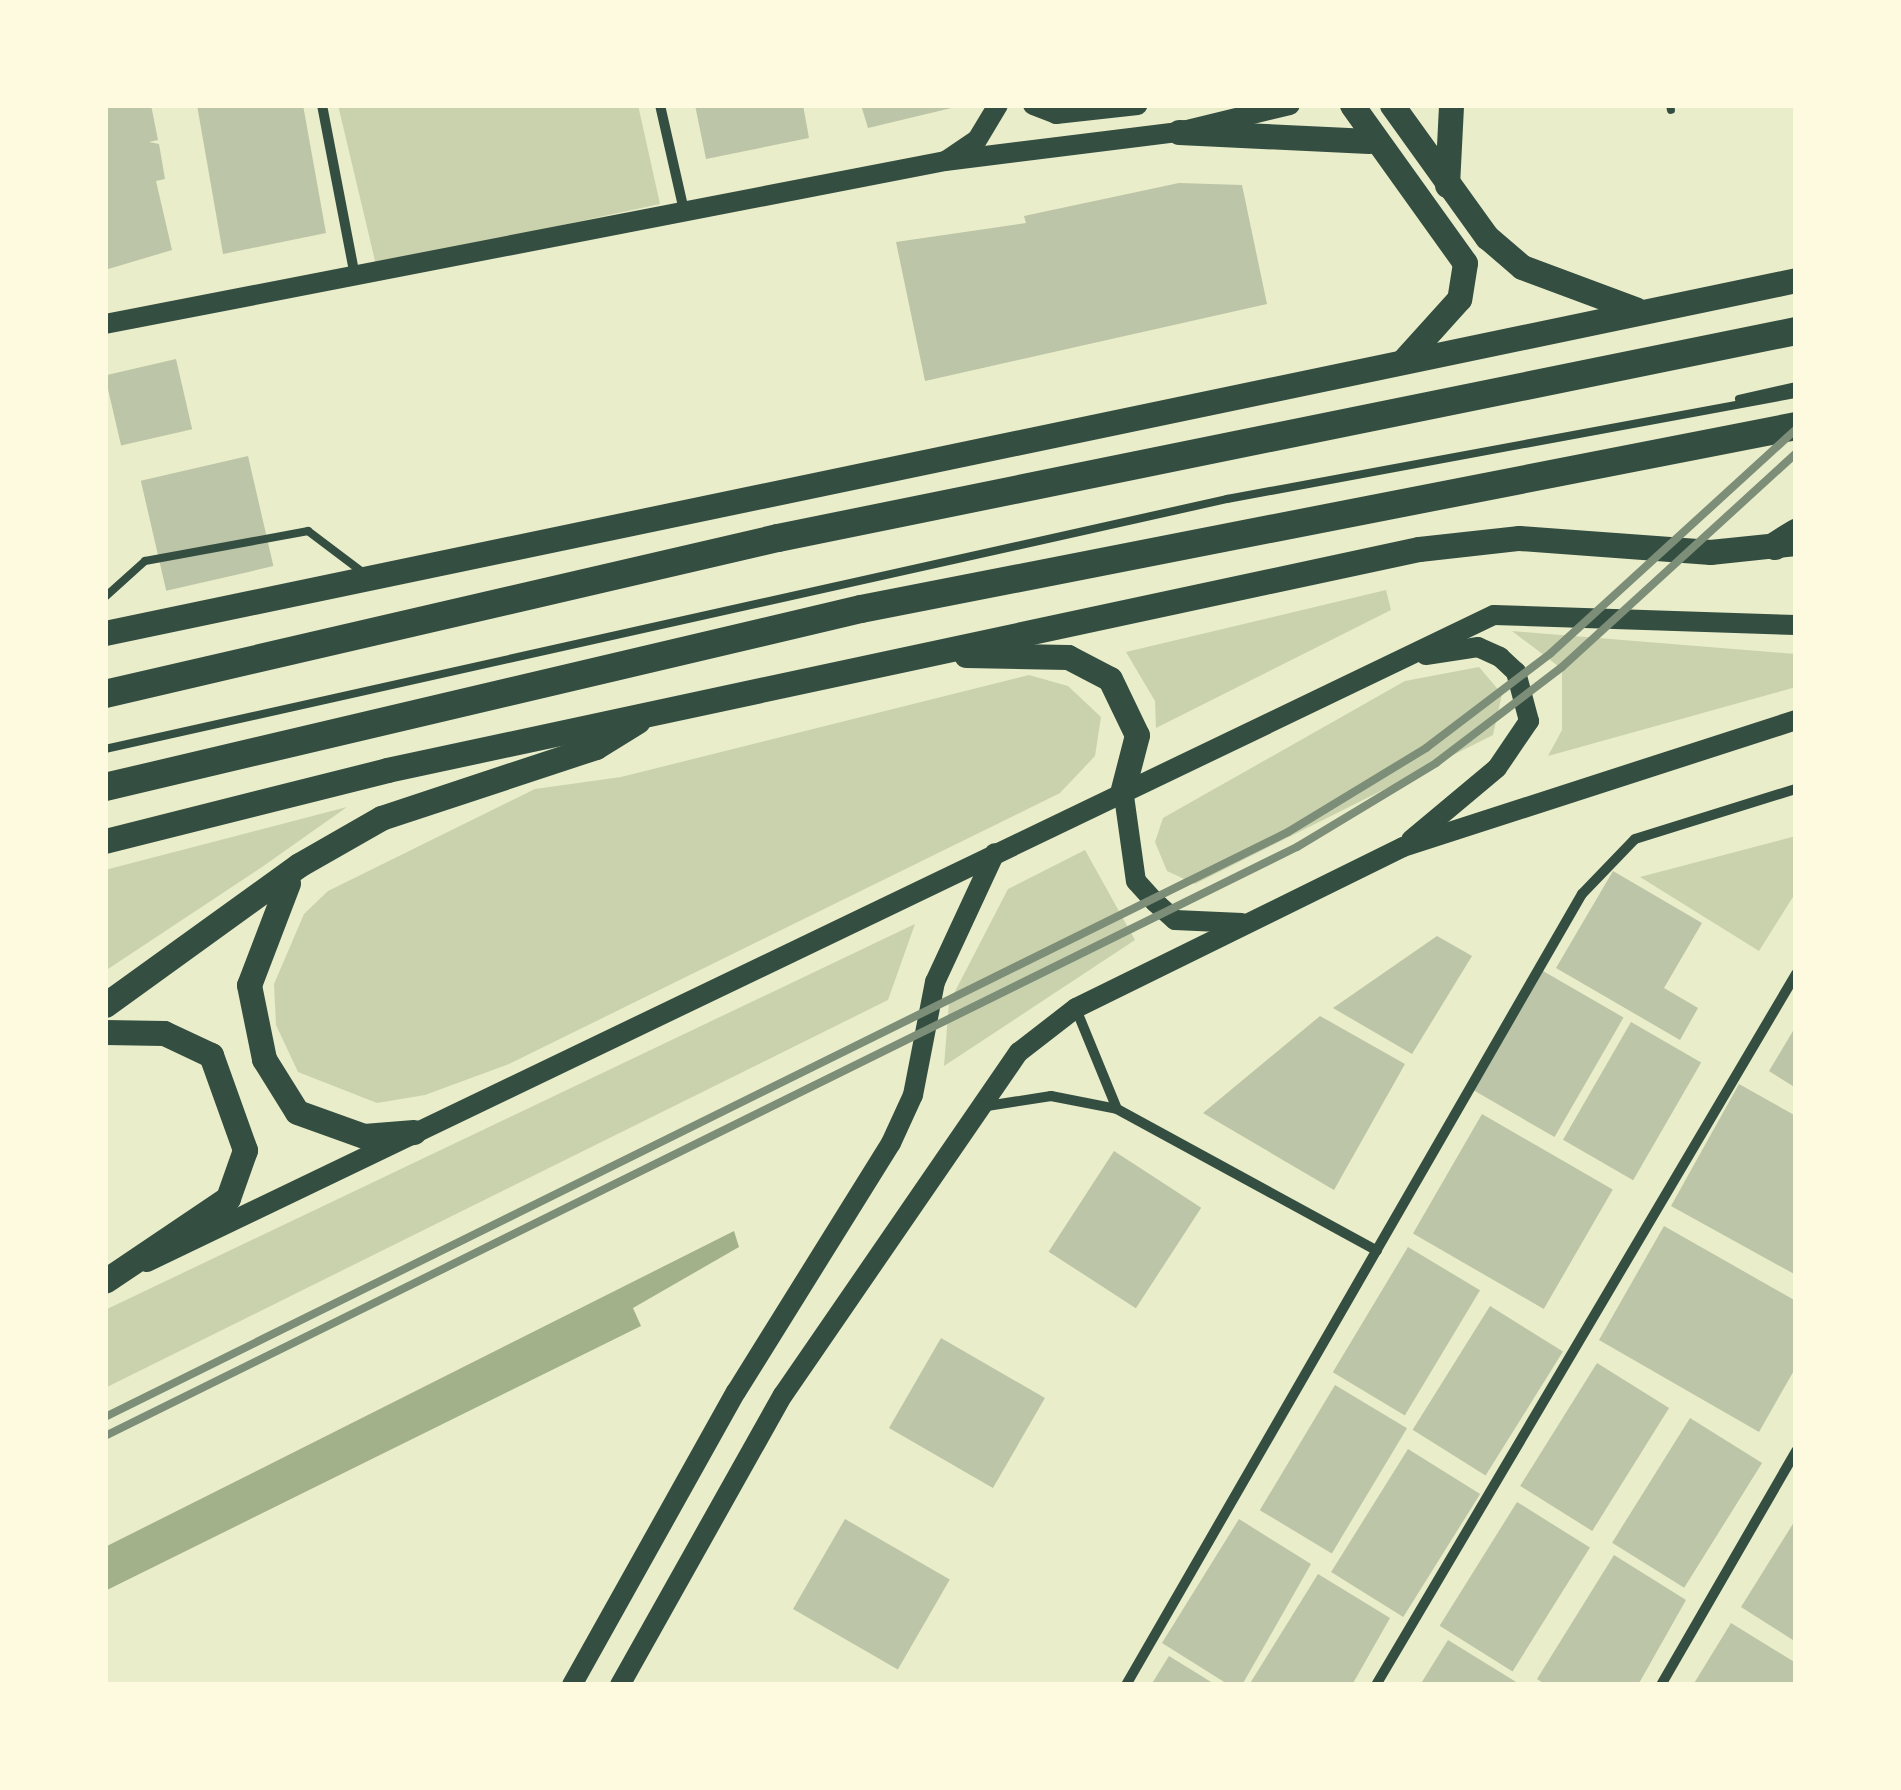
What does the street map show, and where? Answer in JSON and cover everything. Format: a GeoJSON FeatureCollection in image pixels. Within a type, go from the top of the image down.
{"type":"FeatureCollection","features":[{"type":"Feature","properties":{"kind":"highway"},"geometry":{"type":"LineString","coordinates":[[105,694],[778,538],[1796,331]]}},
{"type":"Feature","properties":{"kind":"highway"},"geometry":{"type":"LineString","coordinates":[[105,787],[880,605],[1796,426]]}},
{"type":"Feature","properties":{"kind":"main road"},"geometry":{"type":"LineString","coordinates":[[945,161],[977,140],[998,105]]}},
{"type":"Feature","properties":{"kind":"main road"},"geometry":{"type":"LineString","coordinates":[[1033,105],[1056,114],[1138,105]]}},
{"type":"Feature","properties":{"kind":"main road"},"geometry":{"type":"LineString","coordinates":[[105,324],[686,216],[945,161],[1179,132],[1290,105]]}},
{"type":"Feature","properties":{"kind":"main road"},"geometry":{"type":"LineString","coordinates":[[1352,105],[1369,141],[1465,263],[1459,299],[1404,359]]}},
{"type":"Feature","properties":{"kind":"main road"},"geometry":{"type":"LineString","coordinates":[[1392,105],[1446,185],[1522,267],[1640,310]]}},
{"type":"Feature","properties":{"kind":"main road"},"geometry":{"type":"LineString","coordinates":[[1446,185],[1451,105]]}},
{"type":"Feature","properties":{"kind":"main road"},"geometry":{"type":"LineString","coordinates":[[1179,132],[1369,141]]}},
{"type":"Feature","properties":{"kind":"main road"},"geometry":{"type":"LineString","coordinates":[[105,633],[1796,280]]}},
{"type":"Feature","properties":{"kind":"main road"},"geometry":{"type":"LineString","coordinates":[[105,842],[651,713],[1471,542],[1789,541]]}},
{"type":"Feature","properties":{"kind":"main road"},"geometry":{"type":"LineString","coordinates":[[105,1282],[1123,789],[1494,615],[1796,626]]}},
{"type":"Feature","properties":{"kind":"main road"},"geometry":{"type":"LineString","coordinates":[[1371,672],[1478,648],[1516,672],[1529,701],[1517,747],[1403,847]]}},
{"type":"Feature","properties":{"kind":"main road"},"geometry":{"type":"LineString","coordinates":[[916,655],[1068,656],[1110,678],[1137,736],[1123,789],[1136,881],[1176,920],[1250,922]]}},
{"type":"Feature","properties":{"kind":"main road"},"geometry":{"type":"LineString","coordinates":[[105,1005],[299,865],[381,818],[596,747],[651,713]]}},
{"type":"Feature","properties":{"kind":"main road"},"geometry":{"type":"LineString","coordinates":[[620,1685],[782,1396],[972,1109],[1019,1052],[1076,1008],[1403,847],[1796,720]]}},
{"type":"Feature","properties":{"kind":"main road"},"geometry":{"type":"LineString","coordinates":[[572,1685],[736,1392],[891,1143],[913,1096],[935,982],[995,853]]}},
{"type":"Feature","properties":{"kind":"main road"},"geometry":{"type":"LineString","coordinates":[[299,865],[253,960],[264,1059],[298,1112],[364,1136],[414,1132]]}},
{"type":"Feature","properties":{"kind":"main road"},"geometry":{"type":"LineString","coordinates":[[105,1032],[164,1032],[211,1056],[244,1150],[228,1198],[105,1282]]}},
{"type":"Feature","properties":{"kind":"street"},"geometry":{"type":"LineString","coordinates":[[322,105],[356,280]]}},
{"type":"Feature","properties":{"kind":"street"},"geometry":{"type":"LineString","coordinates":[[660,105],[686,216]]}},
{"type":"Feature","properties":{"kind":"street"},"geometry":{"type":"LineString","coordinates":[[1126,1685],[1582,894],[1636,839],[1796,790]]}},
{"type":"Feature","properties":{"kind":"street"},"geometry":{"type":"LineString","coordinates":[[1376,1685],[1796,974]]}},
{"type":"Feature","properties":{"kind":"street"},"geometry":{"type":"LineString","coordinates":[[1076,1008],[1117,1109]]}},
{"type":"Feature","properties":{"kind":"street"},"geometry":{"type":"LineString","coordinates":[[972,1109],[1051,1096],[1117,1109],[1377,1251]]}},
{"type":"Feature","properties":{"kind":"street"},"geometry":{"type":"LineString","coordinates":[[1661,1685],[1796,1451]]}},
{"type":"Feature","properties":{"kind":"lane"},"geometry":{"type":"LineString","coordinates":[[1662,417],[1796,386]]}},
{"type":"Feature","properties":{"kind":"lane"},"geometry":{"type":"LineString","coordinates":[[105,749],[786,592],[1662,417],[1796,394]]}},
{"type":"Feature","properties":{"kind":"lane"},"geometry":{"type":"LineString","coordinates":[[105,597],[145,561],[308,531],[368,577]]}},
{"type":"Feature","properties":{"kind":"shaded area"},"geometry":{"type":"Polygon","coordinates":[[[338,105],[638,105],[660,204],[376,265],[338,105]]]}},
{"type":"Feature","properties":{"kind":"shaded area"},"geometry":{"type":"Polygon","coordinates":[[[1386,590],[1391,610],[1156,728],[1155,701],[1126,652],[1386,590]]]}},
{"type":"Feature","properties":{"kind":"shaded area"},"geometry":{"type":"Polygon","coordinates":[[[1512,631],[1796,654],[1796,687],[1548,756],[1562,730],[1562,669],[1512,631]]]}},
{"type":"Feature","properties":{"kind":"shaded area"},"geometry":{"type":"Polygon","coordinates":[[[1479,667],[1502,694],[1493,735],[1195,884],[1167,871],[1155,842],[1163,818],[1405,681],[1479,667]]]}},
{"type":"Feature","properties":{"kind":"shaded area"},"geometry":{"type":"Polygon","coordinates":[[[1029,675],[1068,686],[1101,717],[1095,756],[1060,793],[509,1064],[425,1095],[377,1103],[298,1072],[276,1025],[274,984],[304,914],[328,891],[535,789],[621,777],[1029,675]]]}},
{"type":"Feature","properties":{"kind":"shaded area"},"geometry":{"type":"Polygon","coordinates":[[[347,807],[262,867],[105,971],[105,870],[347,807]]]}},
{"type":"Feature","properties":{"kind":"shaded area"},"geometry":{"type":"Polygon","coordinates":[[[1796,836],[1796,892],[1759,951],[1640,877],[1796,836]]]}},
{"type":"Feature","properties":{"kind":"shaded area"},"geometry":{"type":"Polygon","coordinates":[[[1085,850],[1135,940],[944,1066],[949,1003],[1008,889],[1085,850]]]}},
{"type":"Feature","properties":{"kind":"shaded area"},"geometry":{"type":"Polygon","coordinates":[[[915,924],[888,1000],[105,1388],[105,1310],[915,924]]]}},
{"type":"Feature","properties":{"kind":"shaded area"},"geometry":{"type":"Polygon","coordinates":[[[734,1231],[739,1247],[633,1308],[641,1326],[105,1591],[105,1547],[734,1231]]]}},
{"type":"Feature","properties":{"kind":"building"},"geometry":{"type":"Polygon","coordinates":[[[105,105],[151,105],[158,140],[149,142],[159,144],[165,179],[156,181],[172,250],[105,270],[105,105]]]}},
{"type":"Feature","properties":{"kind":"building"},"geometry":{"type":"Polygon","coordinates":[[[197,105],[303,105],[326,233],[223,254],[197,105]]]}},
{"type":"Feature","properties":{"kind":"building"},"geometry":{"type":"Polygon","coordinates":[[[695,105],[803,105],[809,138],[706,159],[695,105]]]}},
{"type":"Feature","properties":{"kind":"building"},"geometry":{"type":"Polygon","coordinates":[[[861,105],[964,105],[868,128],[861,105]]]}},
{"type":"Feature","properties":{"kind":"building"},"geometry":{"type":"Polygon","coordinates":[[[1179,183],[1242,185],[1267,304],[925,381],[896,242],[1026,223],[1024,216],[1179,183]]]}},
{"type":"Feature","properties":{"kind":"building"},"geometry":{"type":"Polygon","coordinates":[[[176,359],[192,429],[121,446],[105,375],[176,359]]]}},
{"type":"Feature","properties":{"kind":"building"},"geometry":{"type":"Polygon","coordinates":[[[248,456],[273,566],[166,591],[141,481],[248,456]]]}},
{"type":"Feature","properties":{"kind":"building"},"geometry":{"type":"Polygon","coordinates":[[[1613,871],[1702,923],[1664,988],[1698,1008],[1680,1040],[1556,968],[1613,871]]]}},
{"type":"Feature","properties":{"kind":"building"},"geometry":{"type":"Polygon","coordinates":[[[1437,936],[1472,956],[1412,1054],[1333,1008],[1437,936]]]}},
{"type":"Feature","properties":{"kind":"building"},"geometry":{"type":"Polygon","coordinates":[[[1543,971],[1624,1018],[1555,1137],[1474,1091],[1543,971]]]}},
{"type":"Feature","properties":{"kind":"building"},"geometry":{"type":"Polygon","coordinates":[[[1320,1016],[1405,1064],[1334,1190],[1203,1113],[1320,1016]]]}},
{"type":"Feature","properties":{"kind":"building"},"geometry":{"type":"Polygon","coordinates":[[[1631,1022],[1701,1062],[1633,1180],[1563,1140],[1631,1022]]]}},
{"type":"Feature","properties":{"kind":"building"},"geometry":{"type":"Polygon","coordinates":[[[1796,1026],[1796,1088],[1769,1071],[1796,1026]]]}},
{"type":"Feature","properties":{"kind":"building"},"geometry":{"type":"Polygon","coordinates":[[[1739,1084],[1796,1116],[1796,1275],[1671,1206],[1739,1084]]]}},
{"type":"Feature","properties":{"kind":"building"},"geometry":{"type":"Polygon","coordinates":[[[1482,1114],[1613,1190],[1544,1309],[1413,1234],[1482,1114]]]}},
{"type":"Feature","properties":{"kind":"building"},"geometry":{"type":"Polygon","coordinates":[[[1114,1151],[1201,1208],[1136,1308],[1049,1252],[1114,1151]]]}},
{"type":"Feature","properties":{"kind":"building"},"geometry":{"type":"Polygon","coordinates":[[[1664,1226],[1796,1301],[1796,1367],[1759,1432],[1599,1340],[1664,1226]]]}},
{"type":"Feature","properties":{"kind":"building"},"geometry":{"type":"Polygon","coordinates":[[[1408,1247],[1480,1290],[1405,1415],[1333,1372],[1408,1247]]]}},
{"type":"Feature","properties":{"kind":"building"},"geometry":{"type":"Polygon","coordinates":[[[1490,1306],[1563,1352],[1486,1475],[1413,1430],[1490,1306]]]}},
{"type":"Feature","properties":{"kind":"building"},"geometry":{"type":"Polygon","coordinates":[[[941,1338],[1045,1398],[993,1488],[889,1428],[941,1338]]]}},
{"type":"Feature","properties":{"kind":"building"},"geometry":{"type":"Polygon","coordinates":[[[1597,1363],[1669,1408],[1592,1531],[1520,1486],[1597,1363]]]}},
{"type":"Feature","properties":{"kind":"building"},"geometry":{"type":"Polygon","coordinates":[[[1335,1385],[1407,1428],[1332,1553],[1260,1510],[1335,1385]]]}},
{"type":"Feature","properties":{"kind":"building"},"geometry":{"type":"Polygon","coordinates":[[[1690,1418],[1762,1463],[1684,1588],[1612,1543],[1690,1418]]]}},
{"type":"Feature","properties":{"kind":"building"},"geometry":{"type":"Polygon","coordinates":[[[1408,1449],[1480,1494],[1403,1617],[1331,1572],[1408,1449]]]}},
{"type":"Feature","properties":{"kind":"building"},"geometry":{"type":"Polygon","coordinates":[[[1517,1502],[1590,1548],[1513,1671],[1440,1626],[1517,1502]]]}},
{"type":"Feature","properties":{"kind":"building"},"geometry":{"type":"Polygon","coordinates":[[[845,1519],[950,1580],[898,1670],[793,1609],[845,1519]]]}},
{"type":"Feature","properties":{"kind":"building"},"geometry":{"type":"Polygon","coordinates":[[[1239,1519],[1311,1564],[1242,1685],[1229,1685],[1162,1643],[1239,1519]]]}},
{"type":"Feature","properties":{"kind":"building"},"geometry":{"type":"Polygon","coordinates":[[[1796,1519],[1796,1642],[1741,1607],[1796,1519]]]}},
{"type":"Feature","properties":{"kind":"building"},"geometry":{"type":"Polygon","coordinates":[[[1614,1555],[1686,1600],[1638,1685],[1546,1685],[1537,1679],[1614,1555]]]}},
{"type":"Feature","properties":{"kind":"building"},"geometry":{"type":"Polygon","coordinates":[[[1318,1574],[1390,1618],[1352,1685],[1249,1685],[1318,1574]]]}},
{"type":"Feature","properties":{"kind":"building"},"geometry":{"type":"Polygon","coordinates":[[[1731,1623],[1796,1663],[1794,1685],[1693,1685],[1731,1623]]]}},
{"type":"Feature","properties":{"kind":"building"},"geometry":{"type":"Polygon","coordinates":[[[1448,1640],[1521,1685],[1420,1685],[1448,1640]]]}},
{"type":"Feature","properties":{"kind":"building"},"geometry":{"type":"Polygon","coordinates":[[[1169,1656],[1216,1685],[1151,1685],[1169,1656]]]}},
{"type":"Feature","properties":{"kind":"railway"},"geometry":{"type":"LineString","coordinates":[[105,1417],[1288,832],[1426,748],[1551,653],[1796,429]]}},
{"type":"Feature","properties":{"kind":"railway"},"geometry":{"type":"LineString","coordinates":[[105,1436],[1297,847],[1436,763],[1562,667],[1796,453]]}}]}
